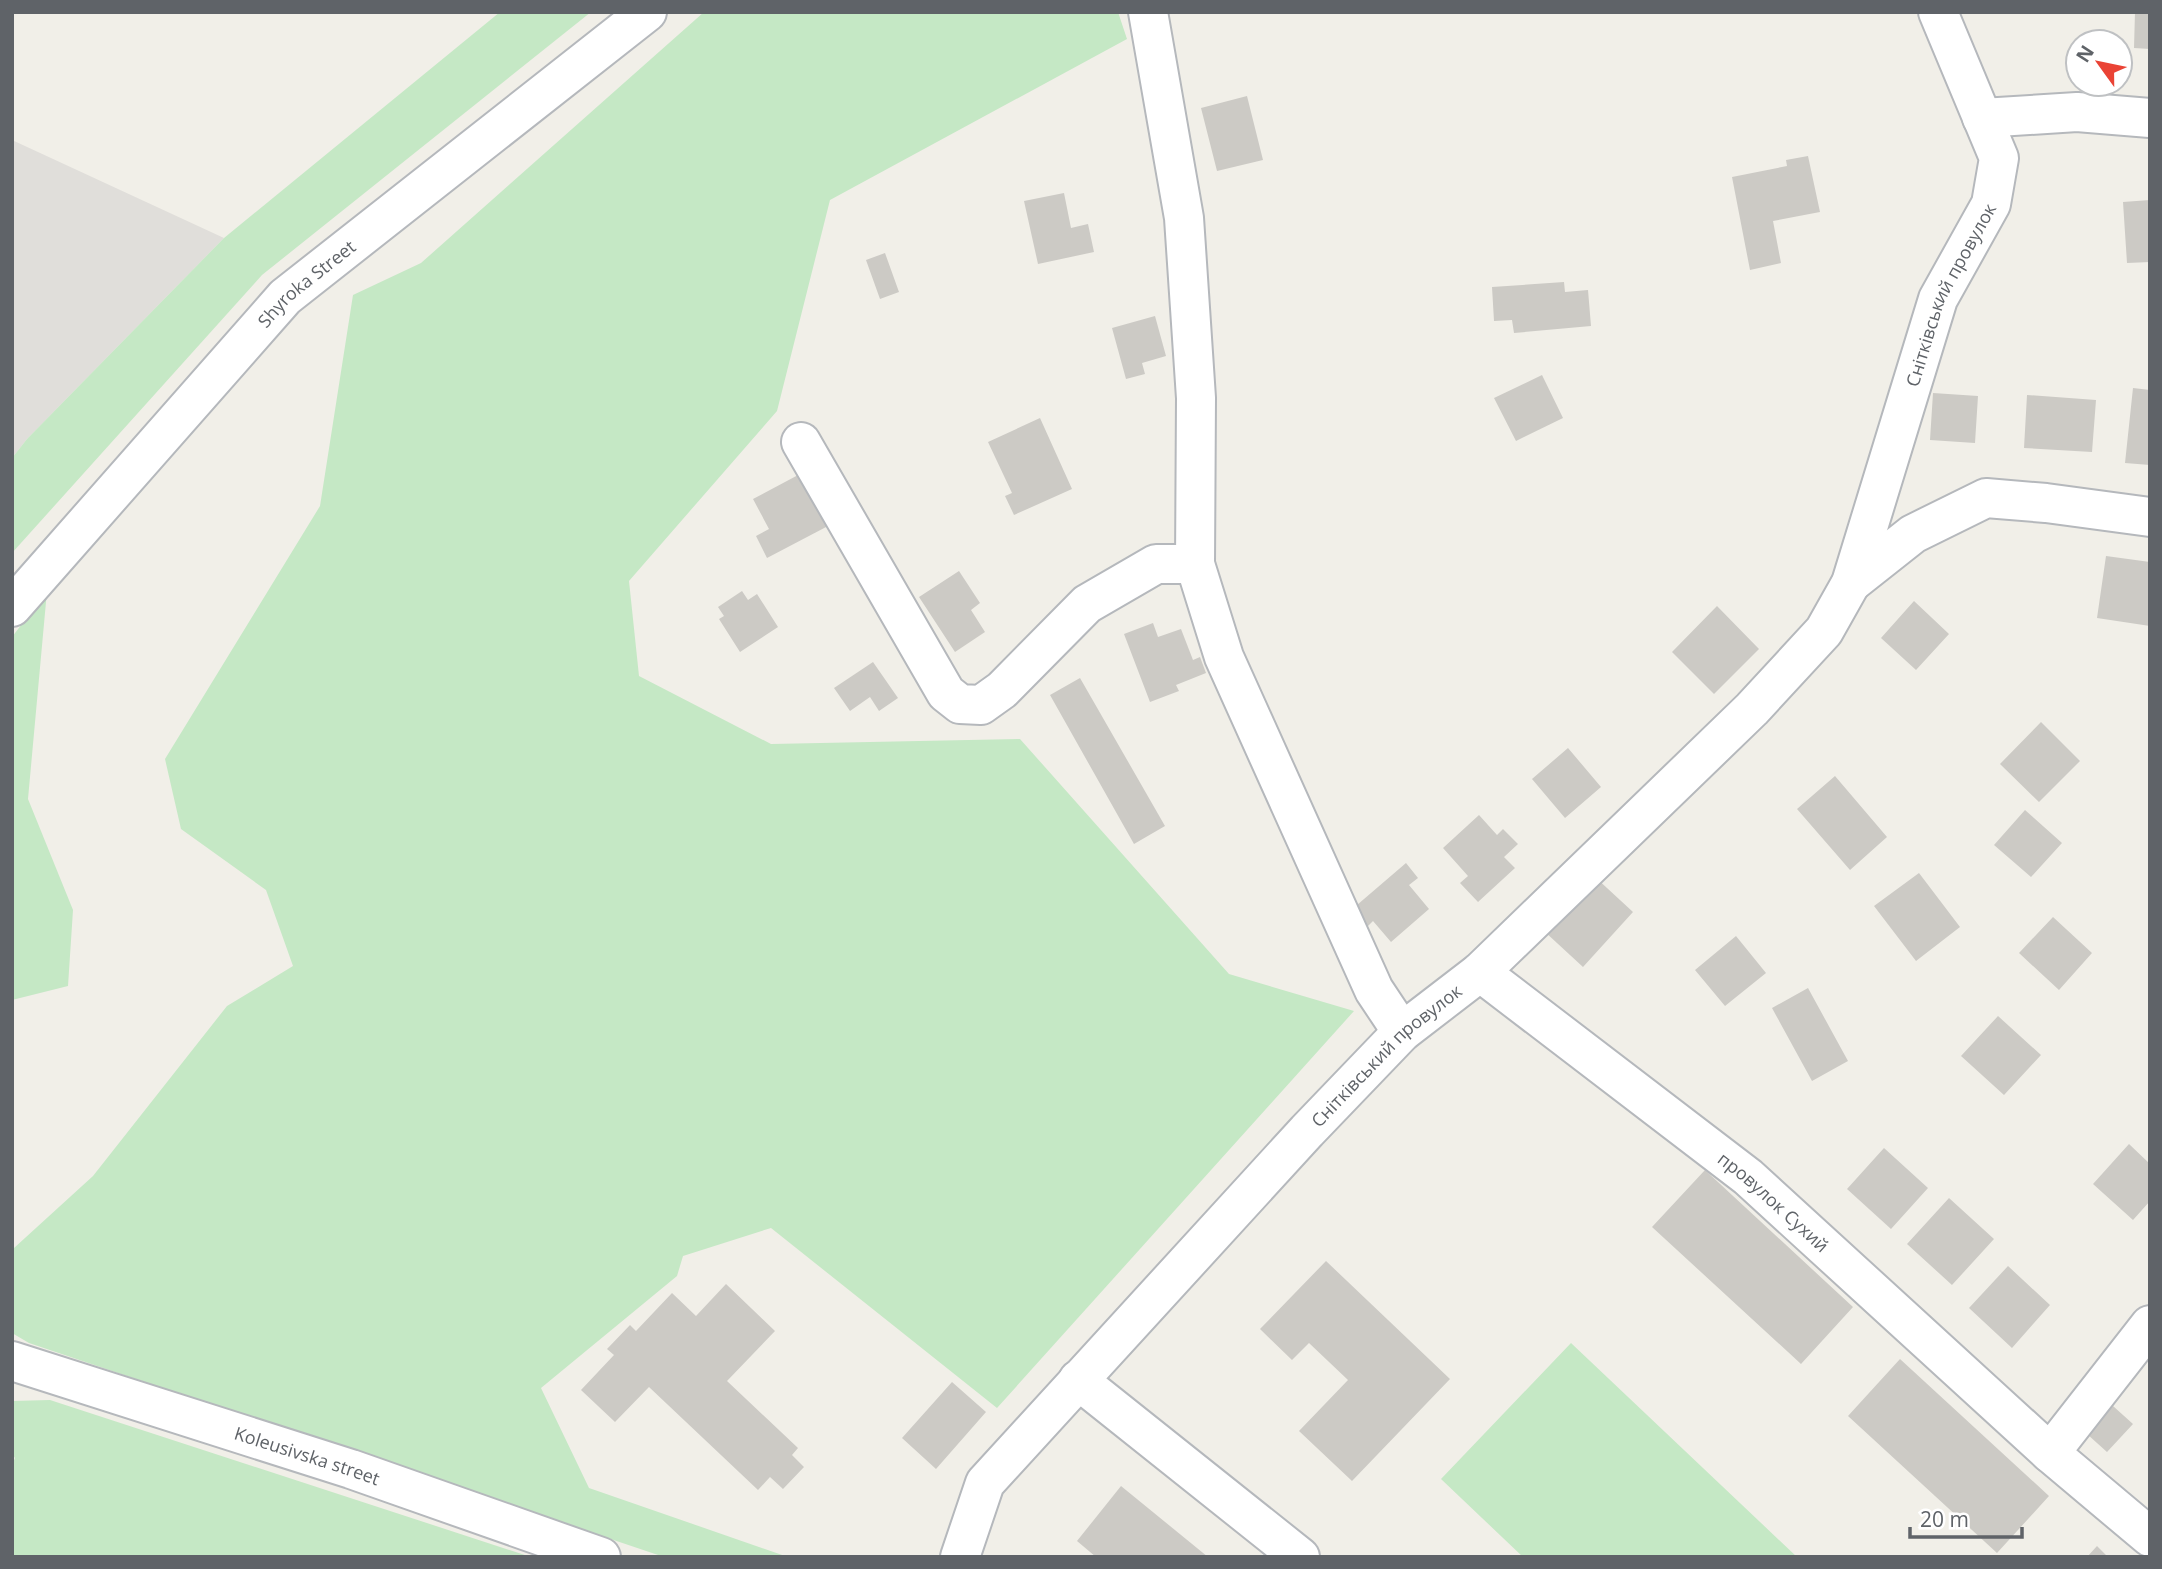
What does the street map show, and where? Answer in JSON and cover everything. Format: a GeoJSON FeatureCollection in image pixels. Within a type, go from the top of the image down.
{"type":"FeatureCollection","features":[{"type":"Feature","properties":{"kind":"street","name":"Shyroka Street"},"geometry":{"type":"LineString","coordinates":[[12,607],[285,297],[647,12]]}},
{"type":"Feature","properties":{"kind":"street"},"geometry":{"type":"LineString","coordinates":[[1148,12],[1184,218],[1196,398],[1195,564],[1224,657],[1251,720],[1374,990],[1402,1032]]}},
{"type":"Feature","properties":{"kind":"street","name":"Снітківський провулок"},"geometry":{"type":"LineString","coordinates":[[960,1557],[985,1483],[1307,1131],[1402,1032],[1480,971],[1752,709],[1824,631],[1851,583],[1938,299],[1991,204],[1999,158],[1938,12]]}},
{"type":"Feature","properties":{"kind":"street"},"geometry":{"type":"LineString","coordinates":[[1982,118],[2077,112],[2150,118]]}},
{"type":"Feature","properties":{"kind":"street"},"geometry":{"type":"LineString","coordinates":[[802,442],[946,693],[960,704],[981,705],[1002,690],[1087,604],[1156,564],[1195,564]]}},
{"type":"Feature","properties":{"kind":"street","name":"Снітківський провулок"},"geometry":{"type":"LineString","coordinates":[[1851,583],[1913,534],[1986,498],[2150,517]]}},
{"type":"Feature","properties":{"kind":"street","name":"провулок Сухий"},"geometry":{"type":"LineString","coordinates":[[1480,971],[1748,1177],[2050,1453],[2150,1537]]}},
{"type":"Feature","properties":{"kind":"street"},"geometry":{"type":"LineString","coordinates":[[2050,1453],[2150,1325]]}},
{"type":"Feature","properties":{"kind":"street","name":"Koleusivska street"},"geometry":{"type":"LineString","coordinates":[[12,1361],[351,1469],[601,1557]]}},
{"type":"Feature","properties":{"kind":"street"},"geometry":{"type":"LineString","coordinates":[[1078,1380],[1300,1557]]}},
{"type":"Feature","properties":{"kind":"shaded area"},"geometry":{"type":"Polygon","coordinates":[[[12,140],[224,238],[27,439],[12,458],[12,140]]]}},
{"type":"Feature","properties":{"kind":"green space"},"geometry":{"type":"Polygon","coordinates":[[[500,12],[591,12],[262,275],[12,553],[12,458],[27,439],[224,238],[500,12]]]}},
{"type":"Feature","properties":{"kind":"green space"},"geometry":{"type":"Polygon","coordinates":[[[704,12],[1118,12],[1127,39],[830,200],[777,411],[629,581],[639,676],[771,744],[1020,739],[1229,974],[1354,1011],[997,1408],[771,1228],[683,1256],[677,1276],[541,1388],[589,1488],[788,1557],[664,1557],[29,1343],[12,1333],[12,1248],[93,1176],[227,1006],[293,966],[266,890],[181,829],[165,759],[320,506],[353,295],[421,263],[704,12]]]}},
{"type":"Feature","properties":{"kind":"green space"},"geometry":{"type":"Polygon","coordinates":[[[47,591],[28,799],[73,910],[68,986],[12,1000],[12,637],[47,591]]]}},
{"type":"Feature","properties":{"kind":"green space"},"geometry":{"type":"Polygon","coordinates":[[[1571,1343],[1797,1557],[1523,1557],[1441,1479],[1571,1343]]]}},
{"type":"Feature","properties":{"kind":"green space"},"geometry":{"type":"Polygon","coordinates":[[[50,1400],[531,1557],[12,1557],[12,1465],[15,1458],[12,1454],[12,1401],[50,1400]]]}},
{"type":"Feature","properties":{"kind":"building"},"geometry":{"type":"Polygon","coordinates":[[[2135,12],[2150,12],[2150,49],[2134,48],[2135,12]]]}},
{"type":"Feature","properties":{"kind":"building"},"geometry":{"type":"Polygon","coordinates":[[[1247,96],[1263,160],[1217,171],[1201,108],[1247,96]]]}},
{"type":"Feature","properties":{"kind":"building"},"geometry":{"type":"Polygon","coordinates":[[[1808,156],[1820,212],[1773,221],[1781,263],[1750,270],[1732,177],[1787,166],[1786,160],[1808,156]]]}},
{"type":"Feature","properties":{"kind":"building"},"geometry":{"type":"Polygon","coordinates":[[[1064,193],[1071,228],[1088,224],[1094,252],[1038,264],[1024,201],[1064,193]]]}},
{"type":"Feature","properties":{"kind":"building"},"geometry":{"type":"Polygon","coordinates":[[[2150,200],[2150,262],[2127,263],[2123,202],[2150,200]]]}},
{"type":"Feature","properties":{"kind":"building"},"geometry":{"type":"Polygon","coordinates":[[[885,253],[899,292],[880,299],[866,260],[885,253]]]}},
{"type":"Feature","properties":{"kind":"building"},"geometry":{"type":"Polygon","coordinates":[[[1564,282],[1565,292],[1588,290],[1591,326],[1514,333],[1512,320],[1494,321],[1492,287],[1564,282]]]}},
{"type":"Feature","properties":{"kind":"building"},"geometry":{"type":"Polygon","coordinates":[[[1155,316],[1166,356],[1142,363],[1145,374],[1126,379],[1112,328],[1155,316]]]}},
{"type":"Feature","properties":{"kind":"building"},"geometry":{"type":"Polygon","coordinates":[[[1542,375],[1563,418],[1516,441],[1494,398],[1542,375]]]}},
{"type":"Feature","properties":{"kind":"building"},"geometry":{"type":"Polygon","coordinates":[[[2133,388],[2150,390],[2150,465],[2125,463],[2133,388]]]}},
{"type":"Feature","properties":{"kind":"building"},"geometry":{"type":"Polygon","coordinates":[[[1933,393],[1978,396],[1975,443],[1930,440],[1933,393]]]}},
{"type":"Feature","properties":{"kind":"building"},"geometry":{"type":"Polygon","coordinates":[[[2027,395],[2096,400],[2092,452],[2024,448],[2027,395]]]}},
{"type":"Feature","properties":{"kind":"building"},"geometry":{"type":"Polygon","coordinates":[[[1040,418],[1072,489],[1014,515],[1005,496],[1012,493],[988,442],[1040,418]]]}},
{"type":"Feature","properties":{"kind":"building"},"geometry":{"type":"Polygon","coordinates":[[[800,474],[828,526],[767,558],[756,536],[769,529],[753,499],[800,474]]]}},
{"type":"Feature","properties":{"kind":"building"},"geometry":{"type":"Polygon","coordinates":[[[2106,556],[2150,562],[2150,626],[2097,618],[2106,556]]]}},
{"type":"Feature","properties":{"kind":"building"},"geometry":{"type":"Polygon","coordinates":[[[959,571],[980,603],[971,610],[985,632],[955,652],[919,597],[959,571]]]}},
{"type":"Feature","properties":{"kind":"building"},"geometry":{"type":"Polygon","coordinates":[[[742,591],[748,600],[757,594],[778,627],[740,652],[719,619],[724,616],[718,607],[742,591]]]}},
{"type":"Feature","properties":{"kind":"building"},"geometry":{"type":"Polygon","coordinates":[[[1914,601],[1949,634],[1916,670],[1881,638],[1914,601]]]}},
{"type":"Feature","properties":{"kind":"building"},"geometry":{"type":"Polygon","coordinates":[[[1717,606],[1759,649],[1714,694],[1672,652],[1717,606]]]}},
{"type":"Feature","properties":{"kind":"building"},"geometry":{"type":"Polygon","coordinates":[[[1153,623],[1158,637],[1181,629],[1193,660],[1200,657],[1206,673],[1176,685],[1179,691],[1150,702],[1124,634],[1153,623]]]}},
{"type":"Feature","properties":{"kind":"building"},"geometry":{"type":"Polygon","coordinates":[[[873,662],[898,698],[879,711],[870,697],[850,711],[834,688],[873,662]]]}},
{"type":"Feature","properties":{"kind":"building"},"geometry":{"type":"Polygon","coordinates":[[[1080,678],[1165,826],[1134,844],[1050,695],[1080,678]]]}},
{"type":"Feature","properties":{"kind":"building"},"geometry":{"type":"Polygon","coordinates":[[[2041,722],[2080,761],[2039,802],[2000,764],[2041,722]]]}},
{"type":"Feature","properties":{"kind":"building"},"geometry":{"type":"Polygon","coordinates":[[[1568,748],[1601,787],[1565,818],[1532,779],[1568,748]]]}},
{"type":"Feature","properties":{"kind":"building"},"geometry":{"type":"Polygon","coordinates":[[[1835,776],[1887,837],[1850,870],[1797,809],[1835,776]]]}},
{"type":"Feature","properties":{"kind":"building"},"geometry":{"type":"Polygon","coordinates":[[[2025,810],[2062,843],[2031,877],[1994,845],[2025,810]]]}},
{"type":"Feature","properties":{"kind":"building"},"geometry":{"type":"Polygon","coordinates":[[[1479,815],[1497,835],[1503,829],[1518,844],[1504,857],[1515,868],[1478,902],[1460,883],[1468,876],[1443,848],[1479,815]]]}},
{"type":"Feature","properties":{"kind":"building"},"geometry":{"type":"Polygon","coordinates":[[[1406,863],[1418,878],[1409,885],[1429,909],[1391,942],[1373,921],[1365,929],[1350,911],[1406,863]]]}},
{"type":"Feature","properties":{"kind":"building"},"geometry":{"type":"Polygon","coordinates":[[[1919,873],[1960,927],[1916,961],[1874,906],[1919,873]]]}},
{"type":"Feature","properties":{"kind":"building"},"geometry":{"type":"Polygon","coordinates":[[[1594,876],[1633,912],[1583,967],[1544,931],[1594,876]]]}},
{"type":"Feature","properties":{"kind":"building"},"geometry":{"type":"Polygon","coordinates":[[[2053,917],[2092,953],[2059,990],[2019,953],[2053,917]]]}},
{"type":"Feature","properties":{"kind":"building"},"geometry":{"type":"Polygon","coordinates":[[[1736,936],[1766,973],[1725,1006],[1695,970],[1736,936]]]}},
{"type":"Feature","properties":{"kind":"building"},"geometry":{"type":"Polygon","coordinates":[[[1808,988],[1848,1061],[1812,1081],[1772,1008],[1808,988]]]}},
{"type":"Feature","properties":{"kind":"building"},"geometry":{"type":"Polygon","coordinates":[[[1998,1016],[2041,1055],[2004,1095],[1961,1056],[1998,1016]]]}},
{"type":"Feature","properties":{"kind":"building"},"geometry":{"type":"Polygon","coordinates":[[[2129,1144],[2150,1164],[2150,1201],[2133,1220],[2093,1184],[2129,1144]]]}},
{"type":"Feature","properties":{"kind":"building"},"geometry":{"type":"Polygon","coordinates":[[[1884,1148],[1928,1188],[1891,1229],[1847,1189],[1884,1148]]]}},
{"type":"Feature","properties":{"kind":"building"},"geometry":{"type":"Polygon","coordinates":[[[1705,1170],[1853,1307],[1801,1364],[1652,1227],[1705,1170]]]}},
{"type":"Feature","properties":{"kind":"building"},"geometry":{"type":"Polygon","coordinates":[[[1949,1198],[1994,1239],[1952,1285],[1907,1244],[1949,1198]]]}},
{"type":"Feature","properties":{"kind":"building"},"geometry":{"type":"Polygon","coordinates":[[[1326,1261],[1450,1379],[1352,1481],[1299,1431],[1348,1380],[1309,1343],[1292,1360],[1260,1329],[1326,1261]]]}},
{"type":"Feature","properties":{"kind":"building"},"geometry":{"type":"Polygon","coordinates":[[[2008,1266],[2050,1305],[2012,1348],[1969,1308],[2008,1266]]]}},
{"type":"Feature","properties":{"kind":"building"},"geometry":{"type":"Polygon","coordinates":[[[726,1284],[775,1331],[727,1381],[798,1448],[792,1455],[804,1467],[783,1489],[770,1477],[758,1490],[649,1387],[615,1422],[581,1390],[614,1355],[607,1349],[630,1325],[636,1331],[672,1293],[696,1316],[726,1284]]]}},
{"type":"Feature","properties":{"kind":"building"},"geometry":{"type":"Polygon","coordinates":[[[1900,1359],[2049,1496],[1997,1553],[1848,1416],[1900,1359]]]}},
{"type":"Feature","properties":{"kind":"building"},"geometry":{"type":"Polygon","coordinates":[[[952,1382],[986,1412],[936,1469],[902,1438],[952,1382]]]}},
{"type":"Feature","properties":{"kind":"building"},"geometry":{"type":"Polygon","coordinates":[[[2113,1406],[2133,1424],[2107,1452],[2087,1434],[2113,1406]]]}},
{"type":"Feature","properties":{"kind":"building"},"geometry":{"type":"Polygon","coordinates":[[[1121,1486],[1208,1557],[1096,1557],[1077,1541],[1121,1486]]]}},
{"type":"Feature","properties":{"kind":"building"},"geometry":{"type":"Polygon","coordinates":[[[2097,1546],[2108,1557],[2087,1557],[2097,1546]]]}}]}
